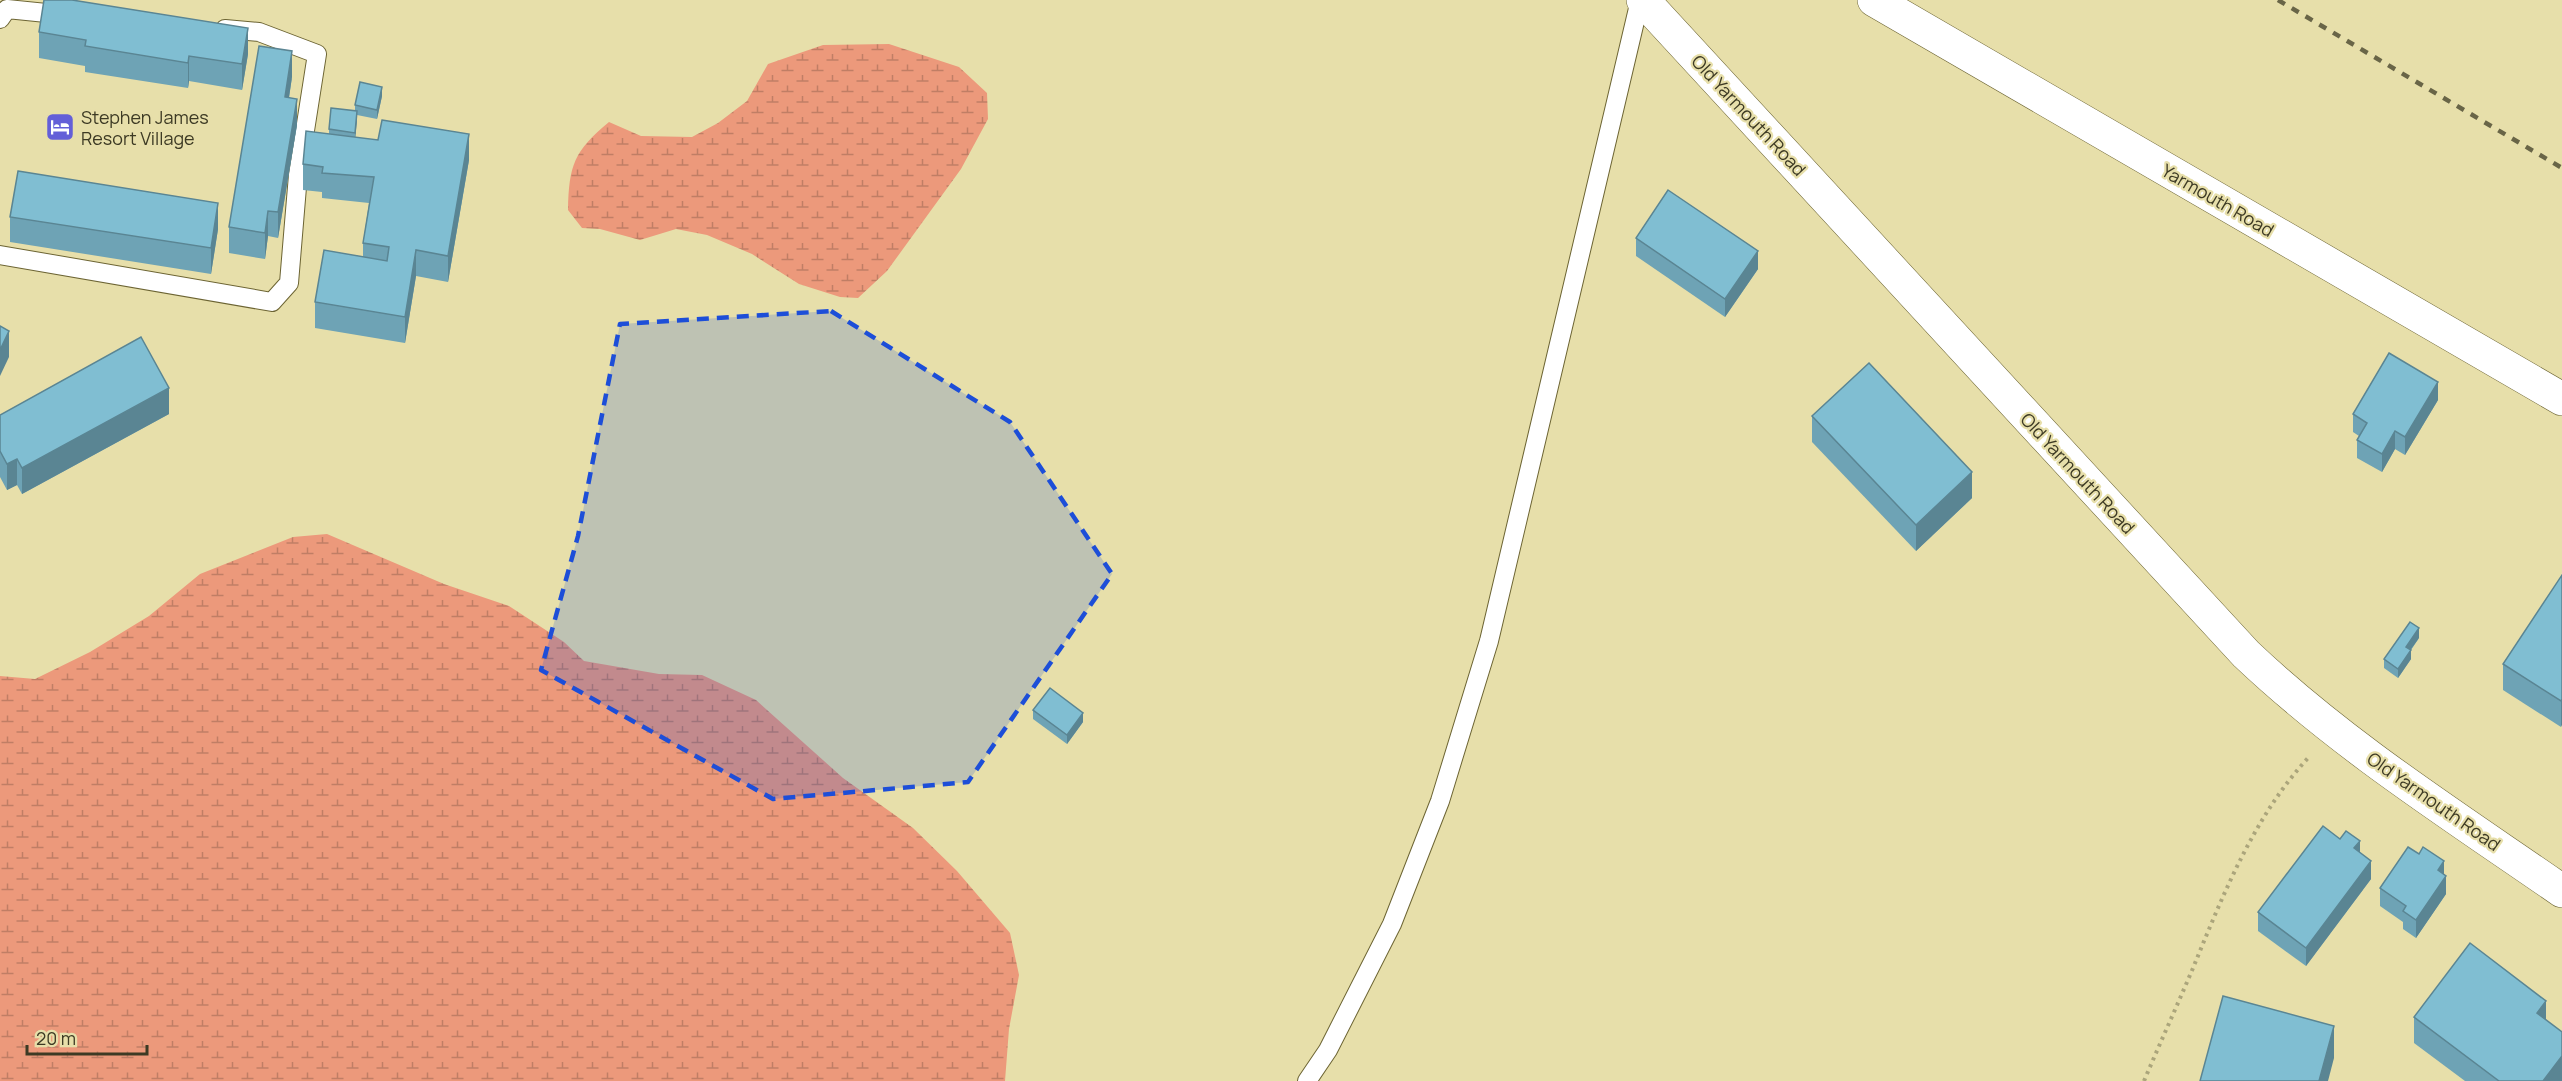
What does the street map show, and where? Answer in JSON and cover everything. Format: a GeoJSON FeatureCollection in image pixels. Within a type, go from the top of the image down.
{"type":"FeatureCollection","features":[{"type":"Feature","properties":{"kind":"street","name":"Old Yarmouth Road"},"geometry":{"type":"LineString","coordinates":[[1642,0],[2197,602],[2293,699],[2562,891]]}},
{"type":"Feature","properties":{"kind":"street","name":"Yarmouth Road"},"geometry":{"type":"LineString","coordinates":[[1874,0],[2562,399]]}},
{"type":"Feature","properties":{"kind":"lane"},"geometry":{"type":"LineString","coordinates":[[1307,1081],[1328,1050],[1392,924],[1440,801],[1489,641],[1642,0]]}},
{"type":"Feature","properties":{"kind":"lane"},"geometry":{"type":"LineString","coordinates":[[0,19],[8,9],[88,17]]}},
{"type":"Feature","properties":{"kind":"lane"},"geometry":{"type":"LineString","coordinates":[[0,255],[272,302],[289,283],[298,175],[317,54],[259,32],[202,27]]}},
{"type":"Feature","properties":{"kind":"path"},"geometry":{"type":"LineString","coordinates":[[2144,1081],[2214,912],[2257,830],[2294,773],[2334,730]]}},
{"type":"Feature","properties":{"kind":"highlighted area"},"geometry":{"type":"Polygon","coordinates":[[[831,311],[1010,422],[1112,574],[968,782],[773,799],[541,670],[578,536],[620,324],[831,311]]]}},
{"type":"Feature","properties":{"kind":"green space"},"geometry":{"type":"Polygon","coordinates":[[[889,44],[959,67],[987,93],[988,119],[961,169],[887,271],[858,298],[840,297],[799,284],[752,254],[707,235],[676,229],[640,240],[600,229],[582,228],[568,210],[570,181],[576,160],[588,142],[609,122],[641,136],[692,137],[718,123],[747,101],[768,64],[823,45],[889,44]]]}},
{"type":"Feature","properties":{"kind":"green space"},"geometry":{"type":"Polygon","coordinates":[[[327,534],[444,584],[509,606],[564,642],[584,661],[659,674],[702,675],[756,700],[843,778],[913,828],[957,871],[1010,933],[1019,975],[1009,1029],[1005,1081],[0,1081],[0,676],[35,679],[90,652],[149,616],[200,574],[293,537],[327,534]]]}},
{"type":"Feature","properties":{"kind":"building"},"geometry":{"type":"Polygon","coordinates":[[[44,0],[72,0],[248,28],[242,64],[189,56],[188,63],[85,46],[86,40],[39,32],[44,0]]]}},
{"type":"Feature","properties":{"kind":"building"},"geometry":{"type":"Polygon","coordinates":[[[259,46],[292,51],[285,97],[297,99],[278,212],[268,211],[265,233],[229,227],[259,46]]]}},
{"type":"Feature","properties":{"kind":"building"},"geometry":{"type":"Polygon","coordinates":[[[360,82],[382,87],[377,110],[355,105],[360,82]]]}},
{"type":"Feature","properties":{"kind":"building"},"geometry":{"type":"Polygon","coordinates":[[[331,108],[357,111],[355,133],[329,129],[331,108]]]}},
{"type":"Feature","properties":{"kind":"building"},"geometry":{"type":"Polygon","coordinates":[[[382,120],[469,134],[448,256],[416,250],[405,317],[315,302],[324,250],[387,261],[389,247],[363,243],[374,177],[322,173],[323,167],[303,164],[306,131],[378,140],[382,120]]]}},
{"type":"Feature","properties":{"kind":"building"},"geometry":{"type":"Polygon","coordinates":[[[18,171],[218,203],[211,248],[10,217],[18,171]]]}},
{"type":"Feature","properties":{"kind":"building"},"geometry":{"type":"Polygon","coordinates":[[[1668,190],[1758,251],[1725,299],[1636,238],[1668,190]]]}},
{"type":"Feature","properties":{"kind":"building"},"geometry":{"type":"Polygon","coordinates":[[[0,326],[9,331],[0,350],[0,326]]]}},
{"type":"Feature","properties":{"kind":"building"},"geometry":{"type":"Polygon","coordinates":[[[141,337],[169,388],[22,468],[17,459],[7,464],[0,451],[0,415],[141,337]]]}},
{"type":"Feature","properties":{"kind":"building"},"geometry":{"type":"Polygon","coordinates":[[[2389,353],[2438,382],[2405,437],[2395,431],[2382,454],[2357,440],[2367,423],[2353,414],[2389,353]]]}},
{"type":"Feature","properties":{"kind":"building"},"geometry":{"type":"Polygon","coordinates":[[[1869,363],[1972,472],[1916,525],[1812,416],[1869,363]]]}},
{"type":"Feature","properties":{"kind":"building"},"geometry":{"type":"Polygon","coordinates":[[[2562,575],[2562,699],[2561,701],[2503,664],[2562,575]]]}},
{"type":"Feature","properties":{"kind":"building"},"geometry":{"type":"Polygon","coordinates":[[[2410,622],[2419,628],[2406,647],[2411,650],[2398,669],[2384,659],[2410,622]]]}},
{"type":"Feature","properties":{"kind":"building"},"geometry":{"type":"Polygon","coordinates":[[[1050,688],[1083,713],[1067,735],[1033,710],[1050,688]]]}},
{"type":"Feature","properties":{"kind":"building"},"geometry":{"type":"Polygon","coordinates":[[[2323,826],[2340,839],[2346,831],[2360,841],[2354,848],[2371,861],[2306,948],[2258,912],[2323,826]]]}},
{"type":"Feature","properties":{"kind":"building"},"geometry":{"type":"Polygon","coordinates":[[[2408,847],[2419,854],[2423,847],[2444,861],[2438,870],[2446,876],[2416,920],[2403,911],[2406,906],[2380,888],[2408,847]]]}},
{"type":"Feature","properties":{"kind":"building"},"geometry":{"type":"Polygon","coordinates":[[[2470,943],[2546,1001],[2537,1013],[2562,1032],[2562,1056],[2543,1081],[2499,1081],[2414,1017],[2470,943]]]}},
{"type":"Feature","properties":{"kind":"building"},"geometry":{"type":"Polygon","coordinates":[[[2223,996],[2334,1026],[2319,1081],[2200,1081],[2223,996]]]}},
{"type":"Feature","properties":{"kind":"railway"},"geometry":{"type":"LineString","coordinates":[[2278,0],[2562,168]]}},
{"type":"Feature","properties":{"kind":"place","name":"Stephen James Resort Village"},"geometry":{"type":"Point","coordinates":[60,127]}}]}
